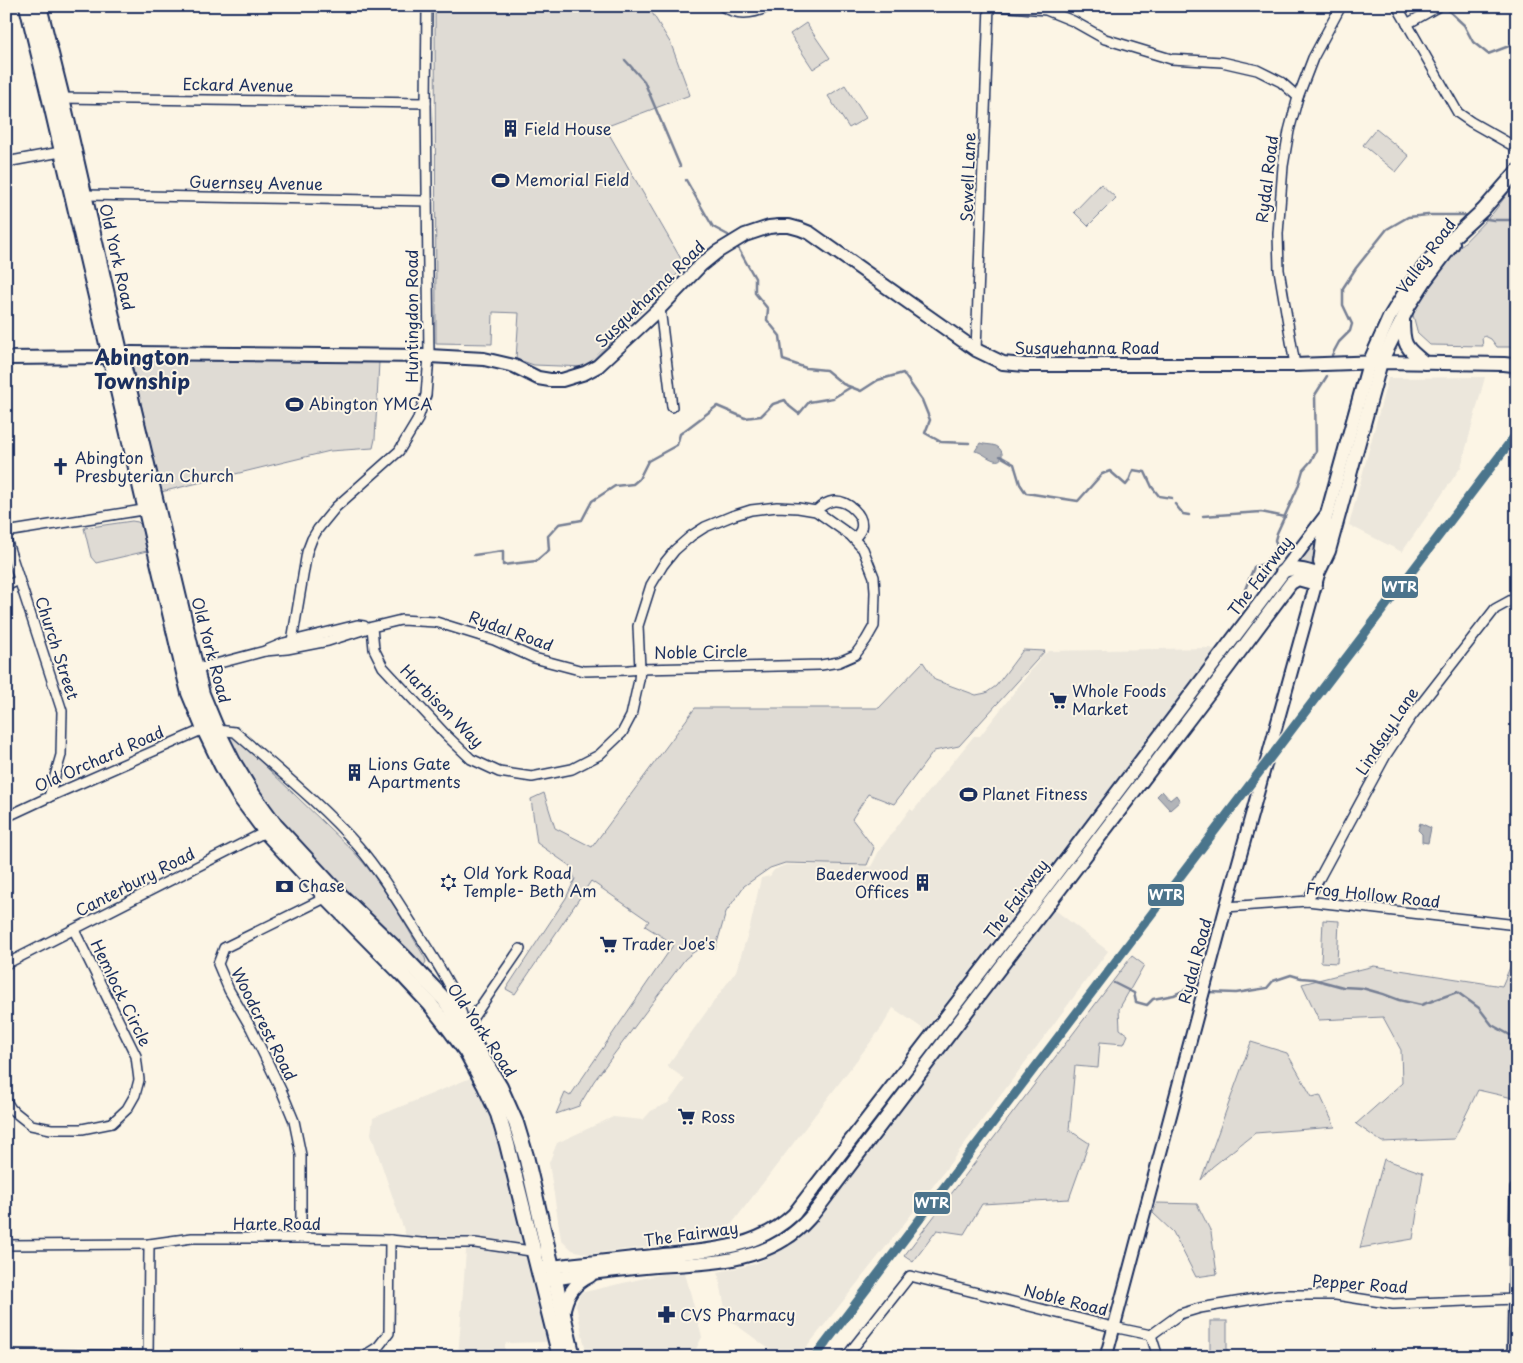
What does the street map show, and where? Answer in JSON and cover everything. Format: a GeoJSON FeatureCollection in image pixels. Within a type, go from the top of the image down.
{"type":"FeatureCollection","features":[{"type":"Feature","properties":{"kind":"highway","name":"Old York Road"},"geometry":{"type":"LineString","coordinates":[[27,6],[56,99]]}},
{"type":"Feature","properties":{"kind":"highway","name":"Old York Road"},"geometry":{"type":"LineString","coordinates":[[39,6],[56,99],[190,671],[189,693],[211,730],[222,766],[240,797],[332,894],[430,1004],[466,1051],[498,1114],[534,1252],[547,1270],[563,1314],[573,1357]]}},
{"type":"Feature","properties":{"kind":"highway","name":"Old York Road"},"geometry":{"type":"LineString","coordinates":[[68,151],[85,196],[115,357]]}},
{"type":"Feature","properties":{"kind":"highway","name":"Old York Road"},"geometry":{"type":"LineString","coordinates":[[332,894],[404,958],[444,999],[467,1032],[500,1087],[516,1123],[526,1156],[547,1270],[560,1357]]}},
{"type":"Feature","properties":{"kind":"main road","name":"Valley Road"},"geometry":{"type":"LineString","coordinates":[[1375,362],[1389,318],[1408,287],[1431,258],[1483,210],[1517,171]]}},
{"type":"Feature","properties":{"kind":"main road","name":"Valley Road"},"geometry":{"type":"LineString","coordinates":[[1375,362],[1424,281],[1470,223]]}},
{"type":"Feature","properties":{"kind":"main road","name":"Susquehanna Road"},"geometry":{"type":"LineString","coordinates":[[6,358],[115,357],[131,353],[429,356],[484,359],[501,362],[538,378],[550,380],[573,378],[598,366],[660,308],[691,273],[717,252],[745,235],[769,227],[789,226],[820,239],[976,350],[1003,363],[1295,365],[1375,362],[1504,364],[1513,365],[1517,368]]}},
{"type":"Feature","properties":{"kind":"main road"},"geometry":{"type":"LineString","coordinates":[[1403,317],[1405,344],[1410,351],[1425,363]]}},
{"type":"Feature","properties":{"kind":"main road","name":"The Fairway"},"geometry":{"type":"LineString","coordinates":[[547,1270],[697,1252],[743,1244],[766,1235],[785,1223],[794,1214],[1029,909],[1327,514],[1375,362]]}},
{"type":"Feature","properties":{"kind":"main road","name":"Rydal Road"},"geometry":{"type":"LineString","coordinates":[[1317,579],[1329,551],[1375,362]]}},
{"type":"Feature","properties":{"kind":"main road","name":"Rydal Road"},"geometry":{"type":"LineString","coordinates":[[1317,579],[1327,514]]}},
{"type":"Feature","properties":{"kind":"main road"},"geometry":{"type":"LineString","coordinates":[[1282,572],[1302,570],[1317,579]]}},
{"type":"Feature","properties":{"kind":"main road","name":"The Fairway"},"geometry":{"type":"LineString","coordinates":[[547,1270],[599,1273],[733,1259],[755,1254],[776,1245],[797,1231],[832,1190],[1291,583],[1298,580],[1317,579]]}},
{"type":"Feature","properties":{"kind":"main road"},"geometry":{"type":"LineString","coordinates":[[1230,642],[1240,650]]}},
{"type":"Feature","properties":{"kind":"main road"},"geometry":{"type":"LineString","coordinates":[[820,1181],[832,1190]]}},
{"type":"Feature","properties":{"kind":"main road"},"geometry":{"type":"LineString","coordinates":[[1514,1357],[1517,1189]]}},
{"type":"Feature","properties":{"kind":"main road"},"geometry":{"type":"LineString","coordinates":[[563,1314],[566,1301],[575,1285],[591,1275],[599,1273]]}},
{"type":"Feature","properties":{"kind":"street","name":"Huntingdon Road"},"geometry":{"type":"LineString","coordinates":[[292,641],[307,552],[312,539],[336,507],[399,451],[417,421],[426,395],[429,356],[426,103],[427,6]]}},
{"type":"Feature","properties":{"kind":"street"},"geometry":{"type":"LineString","coordinates":[[722,6],[742,14],[770,6]]}},
{"type":"Feature","properties":{"kind":"street","name":"Sewell Lane"},"geometry":{"type":"LineString","coordinates":[[976,350],[989,6]]}},
{"type":"Feature","properties":{"kind":"street"},"geometry":{"type":"LineString","coordinates":[[997,6],[1046,10],[1073,21],[1105,39],[1171,59],[1222,62],[1257,70],[1281,82],[1298,96]]}},
{"type":"Feature","properties":{"kind":"street","name":"Rydal Road"},"geometry":{"type":"LineString","coordinates":[[1295,365],[1279,270],[1278,234],[1283,166],[1298,96],[1313,58],[1342,6]]}},
{"type":"Feature","properties":{"kind":"street"},"geometry":{"type":"LineString","coordinates":[[1397,6],[1458,113],[1517,148]]}},
{"type":"Feature","properties":{"kind":"street"},"geometry":{"type":"LineString","coordinates":[[1407,24],[1439,6]]}},
{"type":"Feature","properties":{"kind":"street","name":"Eckard Avenue"},"geometry":{"type":"LineString","coordinates":[[56,99],[426,103]]}},
{"type":"Feature","properties":{"kind":"street"},"geometry":{"type":"LineString","coordinates":[[6,162],[68,151]]}},
{"type":"Feature","properties":{"kind":"street","name":"Guernsey Avenue"},"geometry":{"type":"LineString","coordinates":[[85,196],[427,202]]}},
{"type":"Feature","properties":{"kind":"street"},"geometry":{"type":"LineString","coordinates":[[660,308],[672,407]]}},
{"type":"Feature","properties":{"kind":"street","name":"Noble Circle"},"geometry":{"type":"LineString","coordinates":[[816,511],[824,504],[835,501],[848,504],[857,512],[862,522],[861,531],[854,539]]}},
{"type":"Feature","properties":{"kind":"street","name":"Noble Circle"},"geometry":{"type":"LineString","coordinates":[[777,507],[816,511],[854,539],[863,549],[874,577],[874,626],[855,655],[839,662],[821,665],[640,669],[638,626],[651,585],[663,565],[690,536],[705,527],[752,510],[777,507]]}},
{"type":"Feature","properties":{"kind":"street"},"geometry":{"type":"LineString","coordinates":[[6,532],[151,508]]}},
{"type":"Feature","properties":{"kind":"street","name":"Church Street"},"geometry":{"type":"LineString","coordinates":[[6,540],[62,711],[61,755],[49,797]]}},
{"type":"Feature","properties":{"kind":"street","name":"Rydal Road"},"geometry":{"type":"LineString","coordinates":[[1106,1357],[1226,907],[1317,579]]}},
{"type":"Feature","properties":{"kind":"street"},"geometry":{"type":"LineString","coordinates":[[6,586],[18,580]]}},
{"type":"Feature","properties":{"kind":"street","name":"Lindsay Lane"},"geometry":{"type":"LineString","coordinates":[[1307,901],[1386,755],[1411,717],[1495,609],[1517,597]]}},
{"type":"Feature","properties":{"kind":"street","name":"Rydal Road"},"geometry":{"type":"LineString","coordinates":[[265,651],[287,649],[357,625],[372,627],[401,620],[436,622],[494,640],[534,658],[583,671],[640,669]]}},
{"type":"Feature","properties":{"kind":"street","name":"Harbison Way"},"geometry":{"type":"LineString","coordinates":[[372,627],[374,649],[383,667],[445,734],[471,758],[499,772],[532,777],[572,769],[599,755],[622,733],[631,716],[640,669]]}},
{"type":"Feature","properties":{"kind":"street","name":"Rydal Road"},"geometry":{"type":"LineString","coordinates":[[190,671],[265,651],[292,641],[316,639]]}},
{"type":"Feature","properties":{"kind":"street"},"geometry":{"type":"LineString","coordinates":[[211,730],[235,732],[333,818],[360,848],[386,883],[445,977],[462,1012],[467,1032]]}},
{"type":"Feature","properties":{"kind":"street","name":"Old Orchard Road"},"geometry":{"type":"LineString","coordinates":[[6,817],[49,797],[211,730]]}},
{"type":"Feature","properties":{"kind":"street","name":"Canterbury Road"},"geometry":{"type":"LineString","coordinates":[[6,964],[271,829]]}},
{"type":"Feature","properties":{"kind":"street","name":"Woodcrest Road"},"geometry":{"type":"LineString","coordinates":[[301,1238],[301,1155],[294,1120],[251,1028],[229,990],[218,964],[224,948],[332,894]]}},
{"type":"Feature","properties":{"kind":"street","name":"Frog Hollow Road"},"geometry":{"type":"LineString","coordinates":[[1226,907],[1307,901],[1517,926]]}},
{"type":"Feature","properties":{"kind":"street","name":"Hemlock Circle"},"geometry":{"type":"LineString","coordinates":[[6,1101],[11,1109],[31,1125],[51,1129],[82,1128],[112,1123],[127,1109],[135,1095],[139,1080],[136,1056],[74,930]]}},
{"type":"Feature","properties":{"kind":"street"},"geometry":{"type":"LineString","coordinates":[[467,1032],[472,1018],[520,949]]}},
{"type":"Feature","properties":{"kind":"street","name":"Harte Road"},"geometry":{"type":"LineString","coordinates":[[6,1245],[149,1244],[192,1238],[301,1238],[390,1240],[422,1243],[476,1243],[534,1252]]}},
{"type":"Feature","properties":{"kind":"street"},"geometry":{"type":"LineString","coordinates":[[362,1357],[378,1347],[389,1333],[390,1240]]}},
{"type":"Feature","properties":{"kind":"street"},"geometry":{"type":"LineString","coordinates":[[148,1356],[149,1244]]}},
{"type":"Feature","properties":{"kind":"street","name":"Noble Road"},"geometry":{"type":"LineString","coordinates":[[846,1357],[910,1276],[1151,1335]]}},
{"type":"Feature","properties":{"kind":"street","name":"Pepper Road"},"geometry":{"type":"LineString","coordinates":[[1151,1335],[1180,1314],[1278,1295],[1336,1295],[1393,1304],[1515,1299]]}},
{"type":"Feature","properties":{"kind":"street"},"geometry":{"type":"LineString","coordinates":[[1151,1335],[1158,1357]]}},
{"type":"Feature","properties":{"kind":"street"},"geometry":{"type":"LineString","coordinates":[[6,1354],[224,1357]]}},
{"type":"Feature","properties":{"kind":"shaded area"},"geometry":{"type":"Polygon","coordinates":[[[435,6],[648,6],[671,44],[690,95],[605,127],[685,266],[586,367],[534,365],[516,359],[519,313],[493,312],[492,344],[436,343],[435,6]]]}},
{"type":"Feature","properties":{"kind":"shaded area"},"geometry":{"type":"Polygon","coordinates":[[[806,23],[830,58],[813,69],[790,34],[806,23]]]}},
{"type":"Feature","properties":{"kind":"shaded area"},"geometry":{"type":"Polygon","coordinates":[[[845,85],[866,118],[849,128],[828,96],[845,85]]]}},
{"type":"Feature","properties":{"kind":"shaded area"},"geometry":{"type":"Polygon","coordinates":[[[1376,129],[1409,156],[1396,172],[1363,145],[1376,129]]]}},
{"type":"Feature","properties":{"kind":"shaded area"},"geometry":{"type":"Polygon","coordinates":[[[1517,181],[1517,347],[1497,347],[1491,339],[1485,336],[1482,338],[1483,346],[1430,345],[1418,334],[1413,315],[1425,289],[1448,259],[1493,213],[1517,181]]]}},
{"type":"Feature","properties":{"kind":"shaded area"},"geometry":{"type":"Polygon","coordinates":[[[1101,184],[1116,198],[1088,226],[1074,212],[1101,184]]]}},
{"type":"Feature","properties":{"kind":"shaded area","name":"Abington YMCA"},"geometry":{"type":"Polygon","coordinates":[[[135,360],[379,362],[373,448],[330,451],[161,492],[132,364],[135,360]]]}},
{"type":"Feature","properties":{"kind":"shaded area"},"geometry":{"type":"Polygon","coordinates":[[[1485,377],[1461,467],[1402,552],[1349,525],[1388,378],[1485,377]]]}},
{"type":"Feature","properties":{"kind":"shaded area"},"geometry":{"type":"Polygon","coordinates":[[[980,443],[994,445],[999,448],[1002,453],[1000,460],[994,460],[975,451],[980,443]]]}},
{"type":"Feature","properties":{"kind":"shaded area"},"geometry":{"type":"Polygon","coordinates":[[[132,521],[138,522],[141,525],[147,551],[96,563],[91,557],[84,528],[132,521]]]}},
{"type":"Feature","properties":{"kind":"shaded area"},"geometry":{"type":"Polygon","coordinates":[[[1308,544],[1316,546],[1311,567],[1294,563],[1308,544]]]}},
{"type":"Feature","properties":{"kind":"shaded area"},"geometry":{"type":"Polygon","coordinates":[[[1210,648],[1216,650],[925,1030],[893,1008],[882,1027],[731,1225],[712,1239],[588,1254],[572,1250],[561,1239],[549,1163],[557,1143],[613,1117],[643,1120],[651,1111],[668,1103],[685,1079],[667,1066],[736,971],[750,927],[761,878],[770,876],[774,870],[785,865],[850,865],[871,867],[879,851],[910,809],[913,811],[974,736],[980,736],[1043,655],[1049,651],[1210,648]]]}},
{"type":"Feature","properties":{"kind":"shaded area"},"geometry":{"type":"Polygon","coordinates":[[[1023,650],[1045,651],[959,746],[934,751],[894,804],[868,794],[852,819],[874,848],[867,865],[785,863],[770,868],[744,886],[726,912],[715,950],[706,948],[698,950],[685,959],[594,1081],[579,1106],[556,1114],[565,1093],[570,1096],[674,944],[645,926],[649,921],[591,881],[515,994],[506,989],[566,898],[575,879],[570,866],[537,843],[531,799],[544,793],[555,828],[592,847],[695,708],[879,708],[923,662],[935,680],[976,695],[986,693],[996,686],[1023,650]]]}},
{"type":"Feature","properties":{"kind":"shaded area"},"geometry":{"type":"Polygon","coordinates":[[[230,736],[235,737],[364,863],[409,930],[425,958],[426,962],[424,965],[419,967],[299,845],[259,797],[227,738],[230,736]]]}},
{"type":"Feature","properties":{"kind":"shaded area"},"geometry":{"type":"Polygon","coordinates":[[[1162,791],[1170,800],[1176,795],[1180,801],[1170,810],[1157,796],[1162,791]]]}},
{"type":"Feature","properties":{"kind":"shaded area"},"geometry":{"type":"Polygon","coordinates":[[[1420,823],[1431,828],[1428,843],[1422,842],[1422,834],[1418,830],[1420,823]]]}},
{"type":"Feature","properties":{"kind":"shaded area"},"geometry":{"type":"Polygon","coordinates":[[[1050,906],[1108,951],[922,1201],[799,1357],[780,1357],[727,1318],[718,1272],[755,1264],[782,1250],[808,1230],[1050,906]]]}},
{"type":"Feature","properties":{"kind":"shaded area"},"geometry":{"type":"Polygon","coordinates":[[[1323,920],[1339,921],[1337,963],[1321,962],[1323,920]]]}},
{"type":"Feature","properties":{"kind":"shaded area"},"geometry":{"type":"Polygon","coordinates":[[[1517,951],[1517,1099],[1478,1090],[1454,1139],[1382,1142],[1356,1124],[1402,1083],[1401,1050],[1383,1017],[1319,1020],[1302,984],[1374,966],[1502,986],[1517,951]]]}},
{"type":"Feature","properties":{"kind":"shaded area"},"geometry":{"type":"Polygon","coordinates":[[[1132,956],[1144,965],[1119,1009],[1120,1029],[1128,1035],[1124,1044],[1100,1042],[1098,1068],[1075,1066],[1069,1130],[1089,1143],[1069,1199],[982,1204],[964,1234],[937,1230],[913,1262],[904,1256],[1132,956]]]}},
{"type":"Feature","properties":{"kind":"shaded area"},"geometry":{"type":"Polygon","coordinates":[[[1251,1042],[1287,1053],[1312,1097],[1320,1095],[1335,1127],[1255,1133],[1212,1167],[1201,1180],[1251,1042]]]}},
{"type":"Feature","properties":{"kind":"shaded area"},"geometry":{"type":"Polygon","coordinates":[[[473,1077],[497,1132],[550,1342],[507,1343],[505,1344],[505,1356],[458,1357],[467,1238],[406,1236],[371,1134],[373,1118],[473,1077]]]}},
{"type":"Feature","properties":{"kind":"shaded area"},"geometry":{"type":"Polygon","coordinates":[[[1384,1159],[1423,1173],[1413,1239],[1360,1248],[1384,1159]]]}},
{"type":"Feature","properties":{"kind":"shaded area"},"geometry":{"type":"Polygon","coordinates":[[[818,1190],[822,1194],[792,1228],[753,1250],[727,1253],[747,1246],[818,1190]]]}},
{"type":"Feature","properties":{"kind":"shaded area"},"geometry":{"type":"Polygon","coordinates":[[[1157,1203],[1197,1204],[1211,1232],[1217,1274],[1196,1277],[1173,1232],[1153,1213],[1157,1203]]]}},
{"type":"Feature","properties":{"kind":"shaded area"},"geometry":{"type":"Polygon","coordinates":[[[685,1273],[702,1337],[692,1357],[587,1357],[576,1305],[580,1293],[662,1274],[685,1273]]]}},
{"type":"Feature","properties":{"kind":"shaded area"},"geometry":{"type":"Polygon","coordinates":[[[1210,1321],[1227,1321],[1227,1353],[1210,1353],[1210,1321]]]}},
{"type":"Feature","properties":{"kind":"waterway"},"geometry":{"type":"LineString","coordinates":[[1449,11],[1464,25],[1473,42],[1488,54],[1517,43]]}},
{"type":"Feature","properties":{"kind":"waterway"},"geometry":{"type":"LineString","coordinates":[[625,60],[644,81],[680,166]]}},
{"type":"Feature","properties":{"kind":"waterway"},"geometry":{"type":"LineString","coordinates":[[686,180],[713,227],[728,235]]}},
{"type":"Feature","properties":{"kind":"waterway"},"geometry":{"type":"LineString","coordinates":[[1332,355],[1339,342],[1350,331],[1352,324],[1343,305],[1343,288],[1356,268],[1387,229],[1408,217],[1428,215],[1470,216]]}},
{"type":"Feature","properties":{"kind":"waterway"},"geometry":{"type":"LineString","coordinates":[[1480,218],[1517,220]]}},
{"type":"Feature","properties":{"kind":"waterway"},"geometry":{"type":"LineString","coordinates":[[738,248],[755,278],[755,293],[768,309],[767,320],[780,336],[783,360],[806,368],[826,370],[843,384],[861,391],[878,380],[903,373],[922,400],[930,420],[925,433],[941,442],[969,443]]}},
{"type":"Feature","properties":{"kind":"waterway"},"geometry":{"type":"LineString","coordinates":[[1242,597],[1254,567],[1264,564],[1277,547],[1275,540],[1277,533],[1298,487],[1303,470],[1311,461],[1316,451],[1315,395],[1327,376]]}},
{"type":"Feature","properties":{"kind":"waterway"},"geometry":{"type":"LineString","coordinates":[[474,555],[503,551],[503,565],[536,561],[549,550],[548,536],[559,524],[582,520],[592,501],[615,486],[633,484],[639,479],[648,461],[677,445],[680,434],[717,406],[745,418],[761,416],[773,404],[785,400],[799,414],[809,402],[833,398],[851,387]]}},
{"type":"Feature","properties":{"kind":"waterway"},"geometry":{"type":"LineString","coordinates":[[1000,456],[1014,464],[1020,484],[1026,493],[1078,501],[1102,474],[1110,471],[1126,485],[1133,470],[1145,472],[1152,487],[1159,496],[1172,498]]}},
{"type":"Feature","properties":{"kind":"waterway"},"geometry":{"type":"LineString","coordinates":[[1175,504],[1183,514],[1189,515]]}},
{"type":"Feature","properties":{"kind":"waterway"},"geometry":{"type":"LineString","coordinates":[[1203,516],[1261,512],[1285,517]]}},
{"type":"Feature","properties":{"kind":"waterway"},"geometry":{"type":"LineString","coordinates":[[1209,992],[1236,993],[1267,988],[1273,981],[1291,975],[1343,987],[1362,988],[1421,1005],[1457,992],[1479,1008],[1492,1025],[1510,1035]]}},
{"type":"Feature","properties":{"kind":"waterway"},"geometry":{"type":"LineString","coordinates":[[1114,983],[1134,993],[1136,1002],[1147,1005],[1153,999],[1174,995],[1187,989],[1198,990]]}},
{"type":"Feature","properties":{"kind":"transit line","name":"WTR"},"geometry":{"type":"LineString","coordinates":[[815,1357],[1517,433]]}},
{"type":"Feature","properties":{"kind":"place","name":"Field House"},"geometry":{"type":"Point","coordinates":[510,129]}},
{"type":"Feature","properties":{"kind":"place","name":"Memorial Field"},"geometry":{"type":"Point","coordinates":[501,180]}},
{"type":"Feature","properties":{"kind":"place","name":"Abington YMCA"},"geometry":{"type":"Point","coordinates":[295,404]}},
{"type":"Feature","properties":{"kind":"place","name":"Abington Presbyterian Church"},"geometry":{"type":"Point","coordinates":[61,467]}},
{"type":"Feature","properties":{"kind":"place","name":"Whole Foods Market"},"geometry":{"type":"Point","coordinates":[1058,700]}},
{"type":"Feature","properties":{"kind":"place","name":"Lions Gate Apartments"},"geometry":{"type":"Point","coordinates":[354,773]}},
{"type":"Feature","properties":{"kind":"place","name":"Planet Fitness"},"geometry":{"type":"Point","coordinates":[968,794]}},
{"type":"Feature","properties":{"kind":"place","name":"Old York Road Temple- Beth Am"},"geometry":{"type":"Point","coordinates":[449,882]}},
{"type":"Feature","properties":{"kind":"place","name":"Baederwood Offices"},"geometry":{"type":"Point","coordinates":[923,883]}},
{"type":"Feature","properties":{"kind":"place","name":"Chase"},"geometry":{"type":"Point","coordinates":[284,886]}},
{"type":"Feature","properties":{"kind":"place","name":"Trader Joe's"},"geometry":{"type":"Point","coordinates":[608,944]}},
{"type":"Feature","properties":{"kind":"place","name":"Ross"},"geometry":{"type":"Point","coordinates":[687,1117]}},
{"type":"Feature","properties":{"kind":"place","name":"CVS Pharmacy"},"geometry":{"type":"Point","coordinates":[666,1315]}},
{"type":"Feature","properties":{"kind":"district","name":"Abington Township"},"geometry":{"type":"Point","coordinates":[142,370]}}]}
